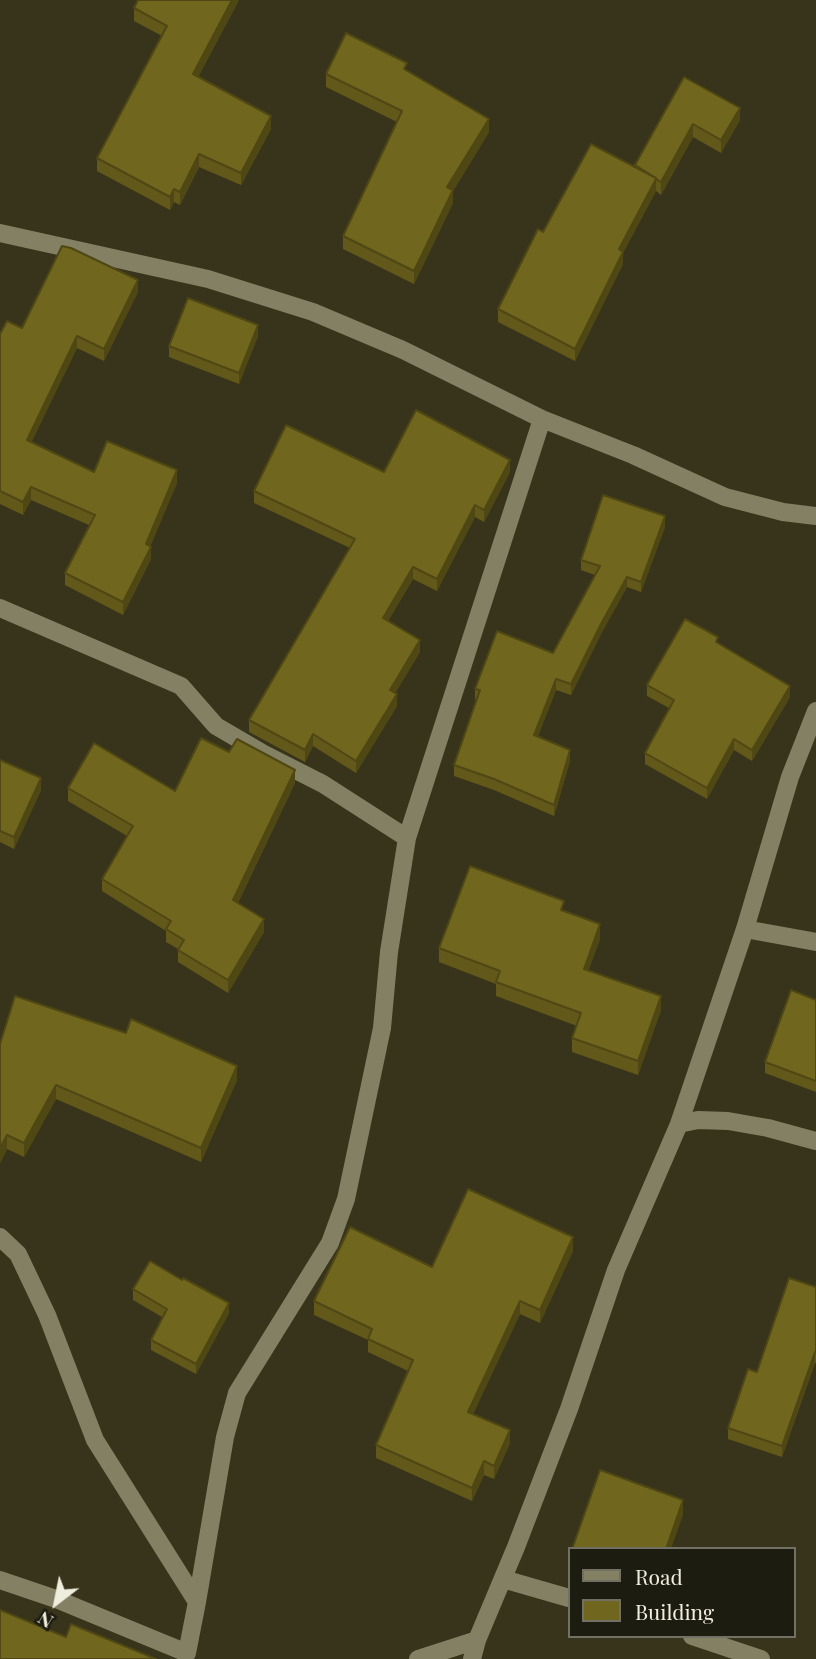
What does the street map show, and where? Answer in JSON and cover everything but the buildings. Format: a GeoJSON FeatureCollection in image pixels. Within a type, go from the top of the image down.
{"type":"FeatureCollection","features":[{"type":"Feature","properties":{"kind":"street"},"geometry":{"type":"LineString","coordinates":[[0,233],[208,279],[313,312],[403,349],[542,419],[633,455],[725,497],[783,512],[816,516]]}},
{"type":"Feature","properties":{"kind":"street"},"geometry":{"type":"LineString","coordinates":[[0,1580],[56,1599],[190,1657],[225,1437],[237,1393],[330,1243],[346,1199],[382,1028],[389,952],[407,838],[542,419]]}},
{"type":"Feature","properties":{"kind":"street"},"geometry":{"type":"LineString","coordinates":[[0,608],[181,687],[216,726],[264,754],[323,783],[407,838]]}},
{"type":"Feature","properties":{"kind":"street"},"geometry":{"type":"LineString","coordinates":[[472,1659],[477,1640],[569,1409],[616,1270],[678,1124],[744,929],[790,777],[816,711]]}},
{"type":"Feature","properties":{"kind":"street"},"geometry":{"type":"LineString","coordinates":[[744,929],[816,942]]}},
{"type":"Feature","properties":{"kind":"street"},"geometry":{"type":"LineString","coordinates":[[678,1124],[698,1120],[728,1121],[816,1141]]}},
{"type":"Feature","properties":{"kind":"street"},"geometry":{"type":"LineString","coordinates":[[0,1237],[18,1254],[47,1315],[94,1440],[197,1602]]}},
{"type":"Feature","properties":{"kind":"street"},"geometry":{"type":"LineString","coordinates":[[503,1579],[568,1598]]}},
{"type":"Feature","properties":{"kind":"street"},"geometry":{"type":"LineString","coordinates":[[698,1638],[761,1659]]}},
{"type":"Feature","properties":{"kind":"street"},"geometry":{"type":"LineString","coordinates":[[418,1659],[477,1640]]}}]}
